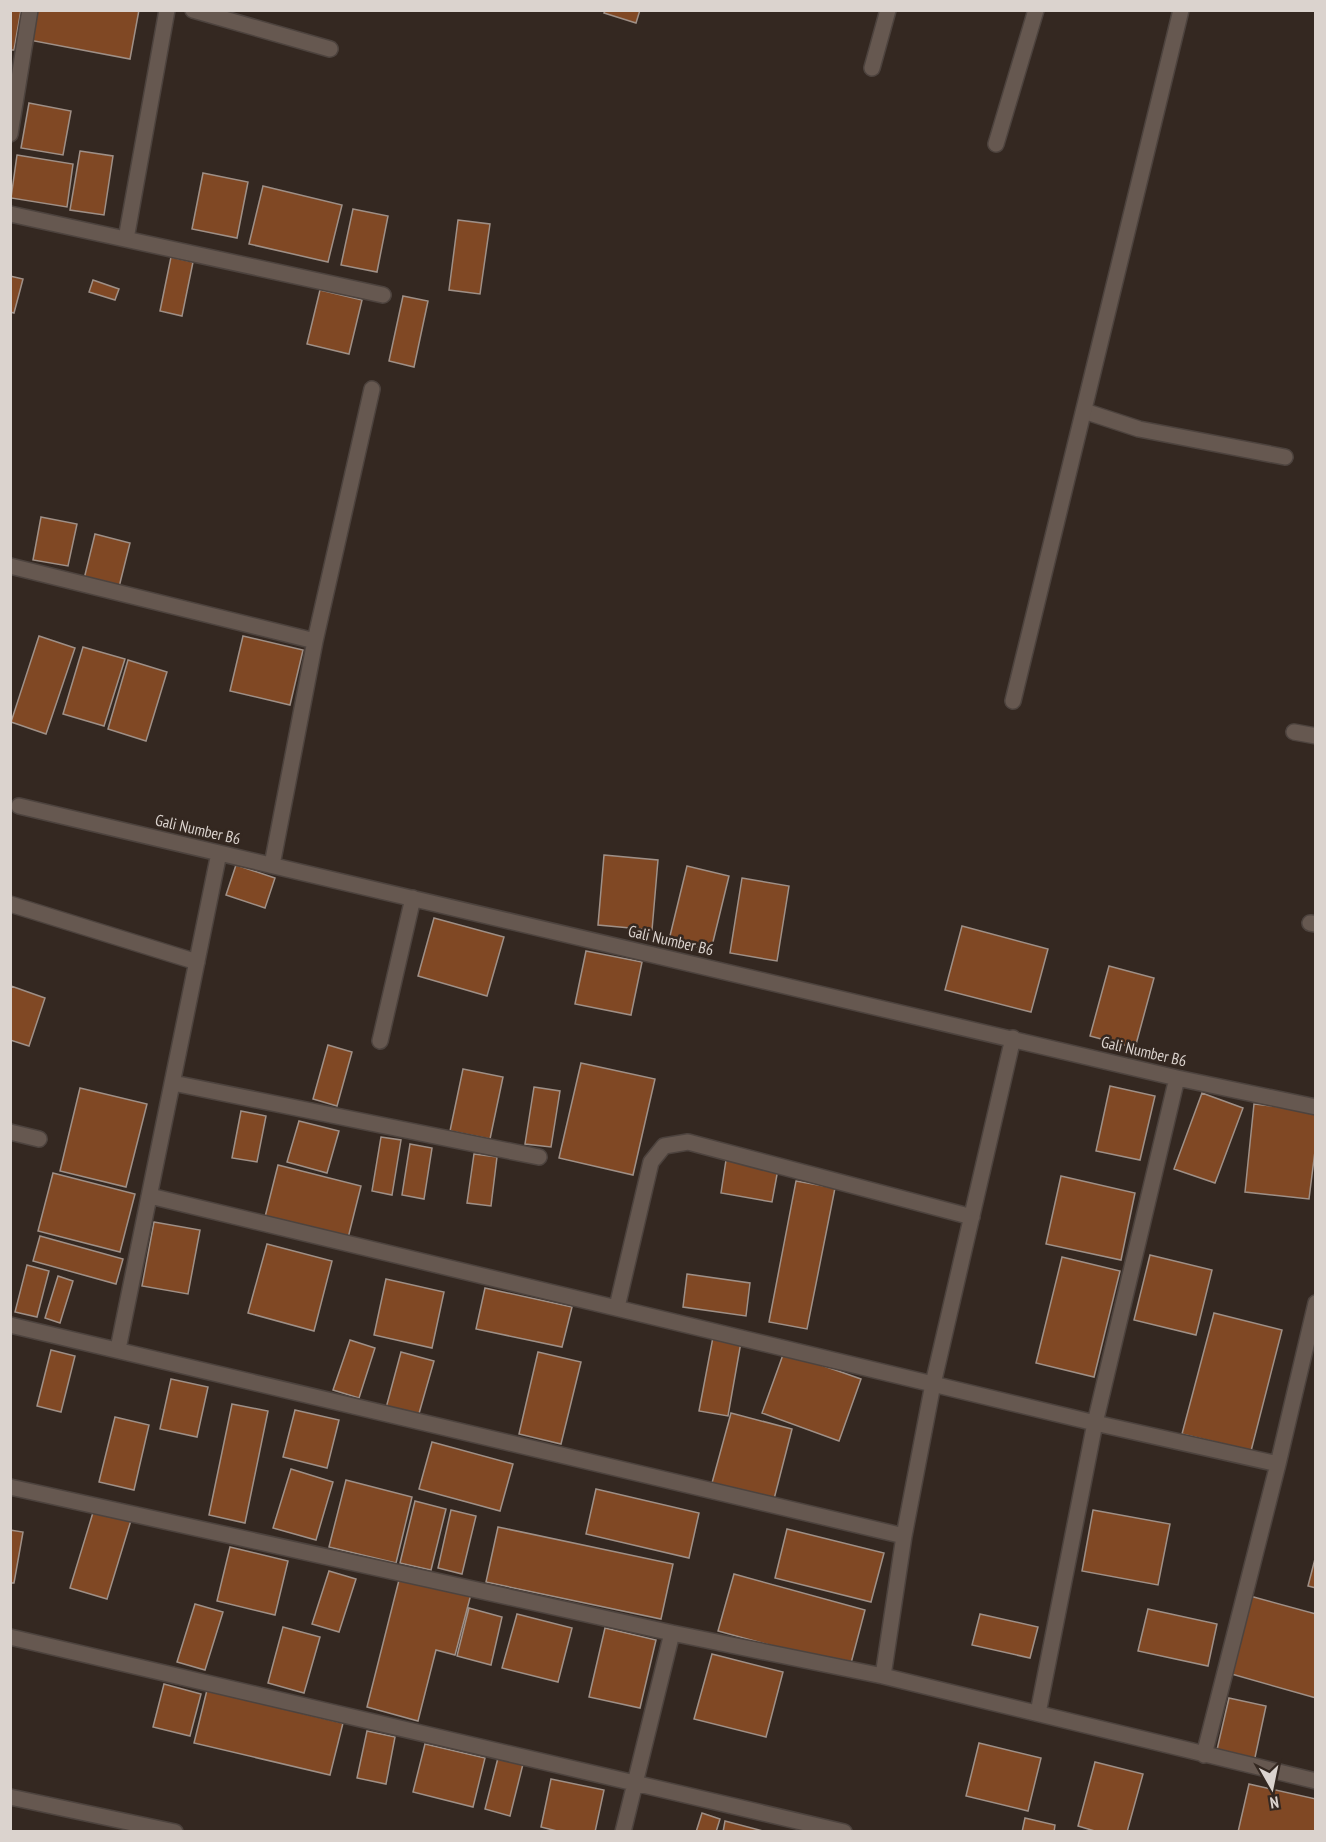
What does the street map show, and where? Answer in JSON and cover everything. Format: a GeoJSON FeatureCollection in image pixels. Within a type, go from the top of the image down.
{"type":"FeatureCollection","features":[{"type":"Feature","properties":{"kind":"street"},"geometry":{"type":"LineString","coordinates":[[10,134],[30,10]]}},
{"type":"Feature","properties":{"kind":"street"},"geometry":{"type":"LineString","coordinates":[[126,239],[167,10]]}},
{"type":"Feature","properties":{"kind":"street"},"geometry":{"type":"LineString","coordinates":[[193,10],[330,49]]}},
{"type":"Feature","properties":{"kind":"street"},"geometry":{"type":"LineString","coordinates":[[872,68],[888,10]]}},
{"type":"Feature","properties":{"kind":"street"},"geometry":{"type":"LineString","coordinates":[[996,144],[1035,10]]}},
{"type":"Feature","properties":{"kind":"street"},"geometry":{"type":"LineString","coordinates":[[1013,701],[1181,10]]}},
{"type":"Feature","properties":{"kind":"street"},"geometry":{"type":"LineString","coordinates":[[10,214],[383,295]]}},
{"type":"Feature","properties":{"kind":"street"},"geometry":{"type":"LineString","coordinates":[[272,865],[315,641],[372,389]]}},
{"type":"Feature","properties":{"kind":"street"},"geometry":{"type":"LineString","coordinates":[[1084,411],[1139,429],[1285,457]]}},
{"type":"Feature","properties":{"kind":"street"},"geometry":{"type":"LineString","coordinates":[[10,566],[315,641]]}},
{"type":"Feature","properties":{"kind":"street"},"geometry":{"type":"LineString","coordinates":[[1294,732],[1316,736]]}},
{"type":"Feature","properties":{"kind":"street","name":"Gali Number B6"},"geometry":{"type":"LineString","coordinates":[[19,806],[1177,1078],[1316,1107]]}},
{"type":"Feature","properties":{"kind":"street"},"geometry":{"type":"LineString","coordinates":[[118,1349],[219,853]]}},
{"type":"Feature","properties":{"kind":"street"},"geometry":{"type":"LineString","coordinates":[[380,1041],[413,898]]}},
{"type":"Feature","properties":{"kind":"street"},"geometry":{"type":"LineString","coordinates":[[10,904],[197,962]]}},
{"type":"Feature","properties":{"kind":"street"},"geometry":{"type":"LineString","coordinates":[[883,1676],[904,1536],[933,1384],[1013,1038]]}},
{"type":"Feature","properties":{"kind":"street"},"geometry":{"type":"LineString","coordinates":[[1038,1713],[1095,1423],[1177,1078]]}},
{"type":"Feature","properties":{"kind":"street"},"geometry":{"type":"LineString","coordinates":[[172,1083],[539,1157]]}},
{"type":"Feature","properties":{"kind":"street"},"geometry":{"type":"LineString","coordinates":[[10,1132],[39,1139]]}},
{"type":"Feature","properties":{"kind":"street"},"geometry":{"type":"LineString","coordinates":[[617,1307],[651,1162],[664,1146],[688,1142],[972,1217]]}},
{"type":"Feature","properties":{"kind":"street"},"geometry":{"type":"LineString","coordinates":[[150,1196],[1095,1423],[1278,1464]]}},
{"type":"Feature","properties":{"kind":"street"},"geometry":{"type":"LineString","coordinates":[[1204,1755],[1278,1464],[1316,1303]]}},
{"type":"Feature","properties":{"kind":"street"},"geometry":{"type":"LineString","coordinates":[[10,1325],[904,1536]]}},
{"type":"Feature","properties":{"kind":"street"},"geometry":{"type":"LineString","coordinates":[[10,1486],[672,1633],[883,1676],[1316,1781]]}},
{"type":"Feature","properties":{"kind":"street"},"geometry":{"type":"LineString","coordinates":[[623,1832],[672,1633]]}},
{"type":"Feature","properties":{"kind":"street"},"geometry":{"type":"LineString","coordinates":[[10,1637],[844,1832]]}},
{"type":"Feature","properties":{"kind":"street"},"geometry":{"type":"LineString","coordinates":[[10,1797],[175,1832]]}},
{"type":"Feature","properties":{"kind":"building"},"geometry":{"type":"Polygon","coordinates":[[[10,10],[21,10],[14,50],[10,50],[10,10]]]}},
{"type":"Feature","properties":{"kind":"building"},"geometry":{"type":"Polygon","coordinates":[[[35,10],[139,10],[130,59],[29,40],[35,10]]]}},
{"type":"Feature","properties":{"kind":"building"},"geometry":{"type":"Polygon","coordinates":[[[605,10],[640,10],[636,23],[604,13],[605,10]]]}},
{"type":"Feature","properties":{"kind":"building"},"geometry":{"type":"Polygon","coordinates":[[[29,103],[71,111],[63,155],[21,148],[29,103]]]}},
{"type":"Feature","properties":{"kind":"building"},"geometry":{"type":"Polygon","coordinates":[[[80,151],[113,156],[104,215],[70,210],[80,151]]]}},
{"type":"Feature","properties":{"kind":"building"},"geometry":{"type":"Polygon","coordinates":[[[17,155],[73,164],[67,207],[11,198],[17,155]]]}},
{"type":"Feature","properties":{"kind":"building"},"geometry":{"type":"Polygon","coordinates":[[[203,173],[248,182],[237,238],[192,229],[203,173]]]}},
{"type":"Feature","properties":{"kind":"building"},"geometry":{"type":"Polygon","coordinates":[[[263,186],[342,205],[328,262],[249,244],[263,186]]]}},
{"type":"Feature","properties":{"kind":"building"},"geometry":{"type":"Polygon","coordinates":[[[353,209],[388,216],[377,272],[341,265],[353,209]]]}},
{"type":"Feature","properties":{"kind":"building"},"geometry":{"type":"Polygon","coordinates":[[[458,220],[490,224],[480,294],[449,290],[458,220]]]}},
{"type":"Feature","properties":{"kind":"building"},"geometry":{"type":"Polygon","coordinates":[[[171,257],[193,262],[182,316],[160,311],[171,257]]]}},
{"type":"Feature","properties":{"kind":"building"},"geometry":{"type":"Polygon","coordinates":[[[10,276],[23,279],[14,313],[10,312],[10,276]]]}},
{"type":"Feature","properties":{"kind":"building"},"geometry":{"type":"Polygon","coordinates":[[[93,280],[119,289],[115,300],[89,292],[93,280]]]}},
{"type":"Feature","properties":{"kind":"building"},"geometry":{"type":"Polygon","coordinates":[[[320,290],[362,300],[349,354],[307,344],[320,290]]]}},
{"type":"Feature","properties":{"kind":"building"},"geometry":{"type":"Polygon","coordinates":[[[403,296],[428,301],[414,367],[389,361],[403,296]]]}},
{"type":"Feature","properties":{"kind":"building"},"geometry":{"type":"Polygon","coordinates":[[[41,517],[77,524],[68,566],[33,560],[41,517]]]}},
{"type":"Feature","properties":{"kind":"building"},"geometry":{"type":"Polygon","coordinates":[[[95,534],[130,543],[119,587],[84,579],[95,534]]]}},
{"type":"Feature","properties":{"kind":"building"},"geometry":{"type":"Polygon","coordinates":[[[39,636],[75,648],[46,734],[11,722],[39,636]]]}},
{"type":"Feature","properties":{"kind":"building"},"geometry":{"type":"Polygon","coordinates":[[[243,636],[303,650],[290,705],[230,691],[243,636]]]}},
{"type":"Feature","properties":{"kind":"building"},"geometry":{"type":"Polygon","coordinates":[[[83,647],[125,659],[104,726],[63,714],[83,647]]]}},
{"type":"Feature","properties":{"kind":"building"},"geometry":{"type":"Polygon","coordinates":[[[128,660],[167,672],[146,741],[108,729],[128,660]]]}},
{"type":"Feature","properties":{"kind":"building"},"geometry":{"type":"Polygon","coordinates":[[[604,855],[658,860],[652,930],[598,925],[604,855]]]}},
{"type":"Feature","properties":{"kind":"building"},"geometry":{"type":"Polygon","coordinates":[[[236,865],[275,878],[265,908],[226,895],[236,865]]]}},
{"type":"Feature","properties":{"kind":"building"},"geometry":{"type":"Polygon","coordinates":[[[687,866],[729,876],[711,950],[669,940],[687,866]]]}},
{"type":"Feature","properties":{"kind":"building"},"geometry":{"type":"Polygon","coordinates":[[[742,878],[789,886],[777,961],[730,953],[742,878]]]}},
{"type":"Feature","properties":{"kind":"building"},"geometry":{"type":"Polygon","coordinates":[[[434,918],[504,937],[487,996],[418,976],[434,918]]]}},
{"type":"Feature","properties":{"kind":"building"},"geometry":{"type":"Polygon","coordinates":[[[962,926],[1048,949],[1031,1012],[945,990],[962,926]]]}},
{"type":"Feature","properties":{"kind":"building"},"geometry":{"type":"Polygon","coordinates":[[[586,951],[642,962],[631,1015],[575,1004],[586,951]]]}},
{"type":"Feature","properties":{"kind":"building"},"geometry":{"type":"Polygon","coordinates":[[[1109,966],[1154,978],[1135,1048],[1090,1036],[1109,966]]]}},
{"type":"Feature","properties":{"kind":"building"},"geometry":{"type":"Polygon","coordinates":[[[11,986],[45,998],[29,1046],[10,1040],[11,986]]]}},
{"type":"Feature","properties":{"kind":"building"},"geometry":{"type":"Polygon","coordinates":[[[328,1045],[352,1052],[337,1106],[313,1099],[328,1045]]]}},
{"type":"Feature","properties":{"kind":"building"},"geometry":{"type":"Polygon","coordinates":[[[581,1063],[655,1079],[633,1175],[559,1158],[581,1063]]]}},
{"type":"Feature","properties":{"kind":"building"},"geometry":{"type":"Polygon","coordinates":[[[463,1069],[503,1077],[490,1139],[450,1131],[463,1069]]]}},
{"type":"Feature","properties":{"kind":"building"},"geometry":{"type":"Polygon","coordinates":[[[1110,1086],[1155,1096],[1140,1160],[1096,1151],[1110,1086]]]}},
{"type":"Feature","properties":{"kind":"building"},"geometry":{"type":"Polygon","coordinates":[[[534,1087],[560,1091],[551,1147],[525,1144],[534,1087]]]}},
{"type":"Feature","properties":{"kind":"building"},"geometry":{"type":"Polygon","coordinates":[[[80,1088],[147,1104],[126,1187],[60,1171],[80,1088]]]}},
{"type":"Feature","properties":{"kind":"building"},"geometry":{"type":"Polygon","coordinates":[[[1202,1093],[1243,1108],[1215,1183],[1174,1169],[1202,1093]]]}},
{"type":"Feature","properties":{"kind":"building"},"geometry":{"type":"Polygon","coordinates":[[[1254,1104],[1316,1111],[1316,1143],[1309,1199],[1245,1192],[1254,1104]]]}},
{"type":"Feature","properties":{"kind":"building"},"geometry":{"type":"Polygon","coordinates":[[[241,1111],[266,1116],[257,1162],[232,1158],[241,1111]]]}},
{"type":"Feature","properties":{"kind":"building"},"geometry":{"type":"Polygon","coordinates":[[[299,1121],[339,1131],[327,1173],[287,1162],[299,1121]]]}},
{"type":"Feature","properties":{"kind":"building"},"geometry":{"type":"Polygon","coordinates":[[[381,1137],[401,1140],[392,1195],[372,1191],[381,1137]]]}},
{"type":"Feature","properties":{"kind":"building"},"geometry":{"type":"Polygon","coordinates":[[[410,1144],[432,1148],[424,1199],[402,1195],[410,1144]]]}},
{"type":"Feature","properties":{"kind":"building"},"geometry":{"type":"Polygon","coordinates":[[[474,1154],[497,1157],[491,1206],[467,1203],[474,1154]]]}},
{"type":"Feature","properties":{"kind":"building"},"geometry":{"type":"Polygon","coordinates":[[[726,1160],[778,1169],[772,1202],[721,1193],[726,1160]]]}},
{"type":"Feature","properties":{"kind":"building"},"geometry":{"type":"Polygon","coordinates":[[[278,1165],[361,1186],[348,1238],[265,1217],[278,1165]]]}},
{"type":"Feature","properties":{"kind":"building"},"geometry":{"type":"Polygon","coordinates":[[[53,1173],[135,1194],[120,1252],[38,1231],[53,1173]]]}},
{"type":"Feature","properties":{"kind":"building"},"geometry":{"type":"Polygon","coordinates":[[[1061,1176],[1135,1193],[1121,1260],[1046,1244],[1061,1176]]]}},
{"type":"Feature","properties":{"kind":"building"},"geometry":{"type":"Polygon","coordinates":[[[796,1181],[835,1188],[807,1329],[769,1322],[796,1181]]]}},
{"type":"Feature","properties":{"kind":"building"},"geometry":{"type":"Polygon","coordinates":[[[154,1222],[200,1230],[188,1294],[142,1286],[154,1222]]]}},
{"type":"Feature","properties":{"kind":"building"},"geometry":{"type":"Polygon","coordinates":[[[40,1236],[123,1259],[116,1284],[33,1261],[40,1236]]]}},
{"type":"Feature","properties":{"kind":"building"},"geometry":{"type":"Polygon","coordinates":[[[267,1244],[332,1261],[314,1331],[248,1313],[267,1244]]]}},
{"type":"Feature","properties":{"kind":"building"},"geometry":{"type":"Polygon","coordinates":[[[1150,1255],[1212,1270],[1196,1335],[1134,1320],[1150,1255]]]}},
{"type":"Feature","properties":{"kind":"building"},"geometry":{"type":"Polygon","coordinates":[[[1062,1257],[1120,1271],[1094,1377],[1036,1363],[1062,1257]]]}},
{"type":"Feature","properties":{"kind":"building"},"geometry":{"type":"Polygon","coordinates":[[[27,1265],[49,1271],[37,1317],[15,1312],[27,1265]]]}},
{"type":"Feature","properties":{"kind":"building"},"geometry":{"type":"Polygon","coordinates":[[[687,1274],[750,1283],[746,1316],[683,1307],[687,1274]]]}},
{"type":"Feature","properties":{"kind":"building"},"geometry":{"type":"Polygon","coordinates":[[[58,1276],[73,1281],[60,1323],[45,1318],[58,1276]]]}},
{"type":"Feature","properties":{"kind":"building"},"geometry":{"type":"Polygon","coordinates":[[[386,1279],[444,1292],[432,1348],[374,1335],[386,1279]]]}},
{"type":"Feature","properties":{"kind":"building"},"geometry":{"type":"Polygon","coordinates":[[[485,1288],[572,1307],[562,1347],[476,1329],[485,1288]]]}},
{"type":"Feature","properties":{"kind":"building"},"geometry":{"type":"Polygon","coordinates":[[[1214,1313],[1282,1330],[1251,1451],[1182,1434],[1214,1313]]]}},
{"type":"Feature","properties":{"kind":"building"},"geometry":{"type":"Polygon","coordinates":[[[713,1337],[741,1342],[728,1416],[699,1411],[713,1337]]]}},
{"type":"Feature","properties":{"kind":"building"},"geometry":{"type":"Polygon","coordinates":[[[350,1340],[375,1348],[359,1398],[333,1390],[350,1340]]]}},
{"type":"Feature","properties":{"kind":"building"},"geometry":{"type":"Polygon","coordinates":[[[51,1350],[75,1356],[61,1412],[37,1406],[51,1350]]]}},
{"type":"Feature","properties":{"kind":"building"},"geometry":{"type":"Polygon","coordinates":[[[401,1352],[434,1361],[418,1417],[386,1408],[401,1352]]]}},
{"type":"Feature","properties":{"kind":"building"},"geometry":{"type":"Polygon","coordinates":[[[538,1352],[581,1362],[561,1444],[519,1434],[538,1352]]]}},
{"type":"Feature","properties":{"kind":"building"},"geometry":{"type":"Polygon","coordinates":[[[784,1352],[861,1379],[839,1441],[762,1413],[784,1352]]]}},
{"type":"Feature","properties":{"kind":"building"},"geometry":{"type":"Polygon","coordinates":[[[171,1379],[208,1387],[197,1437],[160,1429],[171,1379]]]}},
{"type":"Feature","properties":{"kind":"building"},"geometry":{"type":"Polygon","coordinates":[[[232,1404],[268,1411],[245,1523],[209,1515],[232,1404]]]}},
{"type":"Feature","properties":{"kind":"building"},"geometry":{"type":"Polygon","coordinates":[[[295,1410],[339,1420],[327,1468],[283,1457],[295,1410]]]}},
{"type":"Feature","properties":{"kind":"building"},"geometry":{"type":"Polygon","coordinates":[[[731,1413],[792,1429],[774,1499],[712,1483],[731,1413]]]}},
{"type":"Feature","properties":{"kind":"building"},"geometry":{"type":"Polygon","coordinates":[[[115,1417],[149,1425],[134,1490],[99,1482],[115,1417]]]}},
{"type":"Feature","properties":{"kind":"building"},"geometry":{"type":"Polygon","coordinates":[[[432,1442],[513,1464],[500,1511],[419,1489],[432,1442]]]}},
{"type":"Feature","properties":{"kind":"building"},"geometry":{"type":"Polygon","coordinates":[[[291,1469],[333,1482],[316,1540],[273,1528],[291,1469]]]}},
{"type":"Feature","properties":{"kind":"building"},"geometry":{"type":"Polygon","coordinates":[[[346,1480],[412,1497],[396,1563],[329,1547],[346,1480]]]}},
{"type":"Feature","properties":{"kind":"building"},"geometry":{"type":"Polygon","coordinates":[[[596,1489],[699,1513],[689,1558],[586,1534],[596,1489]]]}},
{"type":"Feature","properties":{"kind":"building"},"geometry":{"type":"Polygon","coordinates":[[[415,1501],[446,1509],[431,1570],[400,1563],[415,1501]]]}},
{"type":"Feature","properties":{"kind":"building"},"geometry":{"type":"Polygon","coordinates":[[[95,1506],[132,1517],[107,1599],[70,1588],[95,1506]]]}},
{"type":"Feature","properties":{"kind":"building"},"geometry":{"type":"Polygon","coordinates":[[[451,1510],[476,1516],[462,1574],[438,1568],[451,1510]]]}},
{"type":"Feature","properties":{"kind":"building"},"geometry":{"type":"Polygon","coordinates":[[[1093,1510],[1170,1524],[1158,1585],[1082,1571],[1093,1510]]]}},
{"type":"Feature","properties":{"kind":"building"},"geometry":{"type":"Polygon","coordinates":[[[498,1527],[673,1564],[661,1619],[486,1582],[498,1527]]]}},
{"type":"Feature","properties":{"kind":"building"},"geometry":{"type":"Polygon","coordinates":[[[787,1529],[884,1553],[871,1602],[775,1578],[787,1529]]]}},
{"type":"Feature","properties":{"kind":"building"},"geometry":{"type":"Polygon","coordinates":[[[10,1530],[23,1532],[14,1583],[10,1583],[10,1530]]]}},
{"type":"Feature","properties":{"kind":"building"},"geometry":{"type":"Polygon","coordinates":[[[230,1547],[288,1561],[275,1615],[217,1601],[230,1547]]]}},
{"type":"Feature","properties":{"kind":"building"},"geometry":{"type":"Polygon","coordinates":[[[1316,1555],[1316,1588],[1308,1586],[1316,1555]]]}},
{"type":"Feature","properties":{"kind":"building"},"geometry":{"type":"Polygon","coordinates":[[[329,1571],[356,1579],[339,1632],[312,1624],[329,1571]]]}},
{"type":"Feature","properties":{"kind":"building"},"geometry":{"type":"Polygon","coordinates":[[[734,1574],[865,1610],[850,1667],[718,1631],[734,1574]]]}},
{"type":"Feature","properties":{"kind":"building"},"geometry":{"type":"Polygon","coordinates":[[[400,1576],[471,1594],[455,1655],[436,1650],[418,1721],[367,1707],[400,1576]]]}},
{"type":"Feature","properties":{"kind":"building"},"geometry":{"type":"Polygon","coordinates":[[[1250,1596],[1316,1614],[1316,1698],[1228,1673],[1250,1596]]]}},
{"type":"Feature","properties":{"kind":"building"},"geometry":{"type":"Polygon","coordinates":[[[195,1604],[223,1612],[205,1670],[177,1662],[195,1604]]]}},
{"type":"Feature","properties":{"kind":"building"},"geometry":{"type":"Polygon","coordinates":[[[469,1608],[502,1617],[491,1665],[457,1656],[469,1608]]]}},
{"type":"Feature","properties":{"kind":"building"},"geometry":{"type":"Polygon","coordinates":[[[1148,1609],[1217,1624],[1208,1666],[1138,1651],[1148,1609]]]}},
{"type":"Feature","properties":{"kind":"building"},"geometry":{"type":"Polygon","coordinates":[[[517,1614],[572,1628],[558,1682],[502,1668],[517,1614]]]}},
{"type":"Feature","properties":{"kind":"building"},"geometry":{"type":"Polygon","coordinates":[[[980,1614],[1038,1627],[1030,1658],[972,1645],[980,1614]]]}},
{"type":"Feature","properties":{"kind":"building"},"geometry":{"type":"Polygon","coordinates":[[[283,1627],[320,1637],[304,1693],[268,1683],[283,1627]]]}},
{"type":"Feature","properties":{"kind":"building"},"geometry":{"type":"Polygon","coordinates":[[[605,1628],[656,1640],[640,1708],[589,1697],[605,1628]]]}},
{"type":"Feature","properties":{"kind":"building"},"geometry":{"type":"Polygon","coordinates":[[[712,1654],[783,1672],[766,1737],[694,1719],[712,1654]]]}},
{"type":"Feature","properties":{"kind":"building"},"geometry":{"type":"Polygon","coordinates":[[[164,1684],[201,1694],[190,1736],[153,1727],[164,1684]]]}},
{"type":"Feature","properties":{"kind":"building"},"geometry":{"type":"Polygon","coordinates":[[[207,1690],[343,1723],[330,1775],[194,1743],[207,1690]]]}},
{"type":"Feature","properties":{"kind":"building"},"geometry":{"type":"Polygon","coordinates":[[[1229,1698],[1266,1706],[1254,1762],[1216,1754],[1229,1698]]]}},
{"type":"Feature","properties":{"kind":"building"},"geometry":{"type":"Polygon","coordinates":[[[367,1731],[395,1737],[386,1784],[357,1778],[367,1731]]]}},
{"type":"Feature","properties":{"kind":"building"},"geometry":{"type":"Polygon","coordinates":[[[979,1743],[1041,1758],[1028,1811],[966,1796],[979,1743]]]}},
{"type":"Feature","properties":{"kind":"building"},"geometry":{"type":"Polygon","coordinates":[[[425,1744],[485,1758],[473,1807],[413,1792],[425,1744]]]}},
{"type":"Feature","properties":{"kind":"building"},"geometry":{"type":"Polygon","coordinates":[[[499,1754],[524,1760],[510,1816],[485,1809],[499,1754]]]}},
{"type":"Feature","properties":{"kind":"building"},"geometry":{"type":"Polygon","coordinates":[[[1095,1762],[1143,1774],[1127,1832],[1098,1832],[1078,1826],[1095,1762]]]}},
{"type":"Feature","properties":{"kind":"building"},"geometry":{"type":"Polygon","coordinates":[[[551,1779],[604,1790],[595,1832],[561,1832],[541,1827],[551,1779]]]}},
{"type":"Feature","properties":{"kind":"building"},"geometry":{"type":"Polygon","coordinates":[[[1249,1784],[1316,1799],[1316,1832],[1238,1832],[1249,1784]]]}},
{"type":"Feature","properties":{"kind":"building"},"geometry":{"type":"Polygon","coordinates":[[[702,1813],[720,1819],[716,1832],[696,1832],[702,1813]]]}},
{"type":"Feature","properties":{"kind":"building"},"geometry":{"type":"Polygon","coordinates":[[[1025,1818],[1055,1825],[1054,1832],[1022,1832],[1025,1818]]]}},
{"type":"Feature","properties":{"kind":"building"},"geometry":{"type":"Polygon","coordinates":[[[725,1821],[767,1832],[723,1832],[725,1821]]]}}]}
